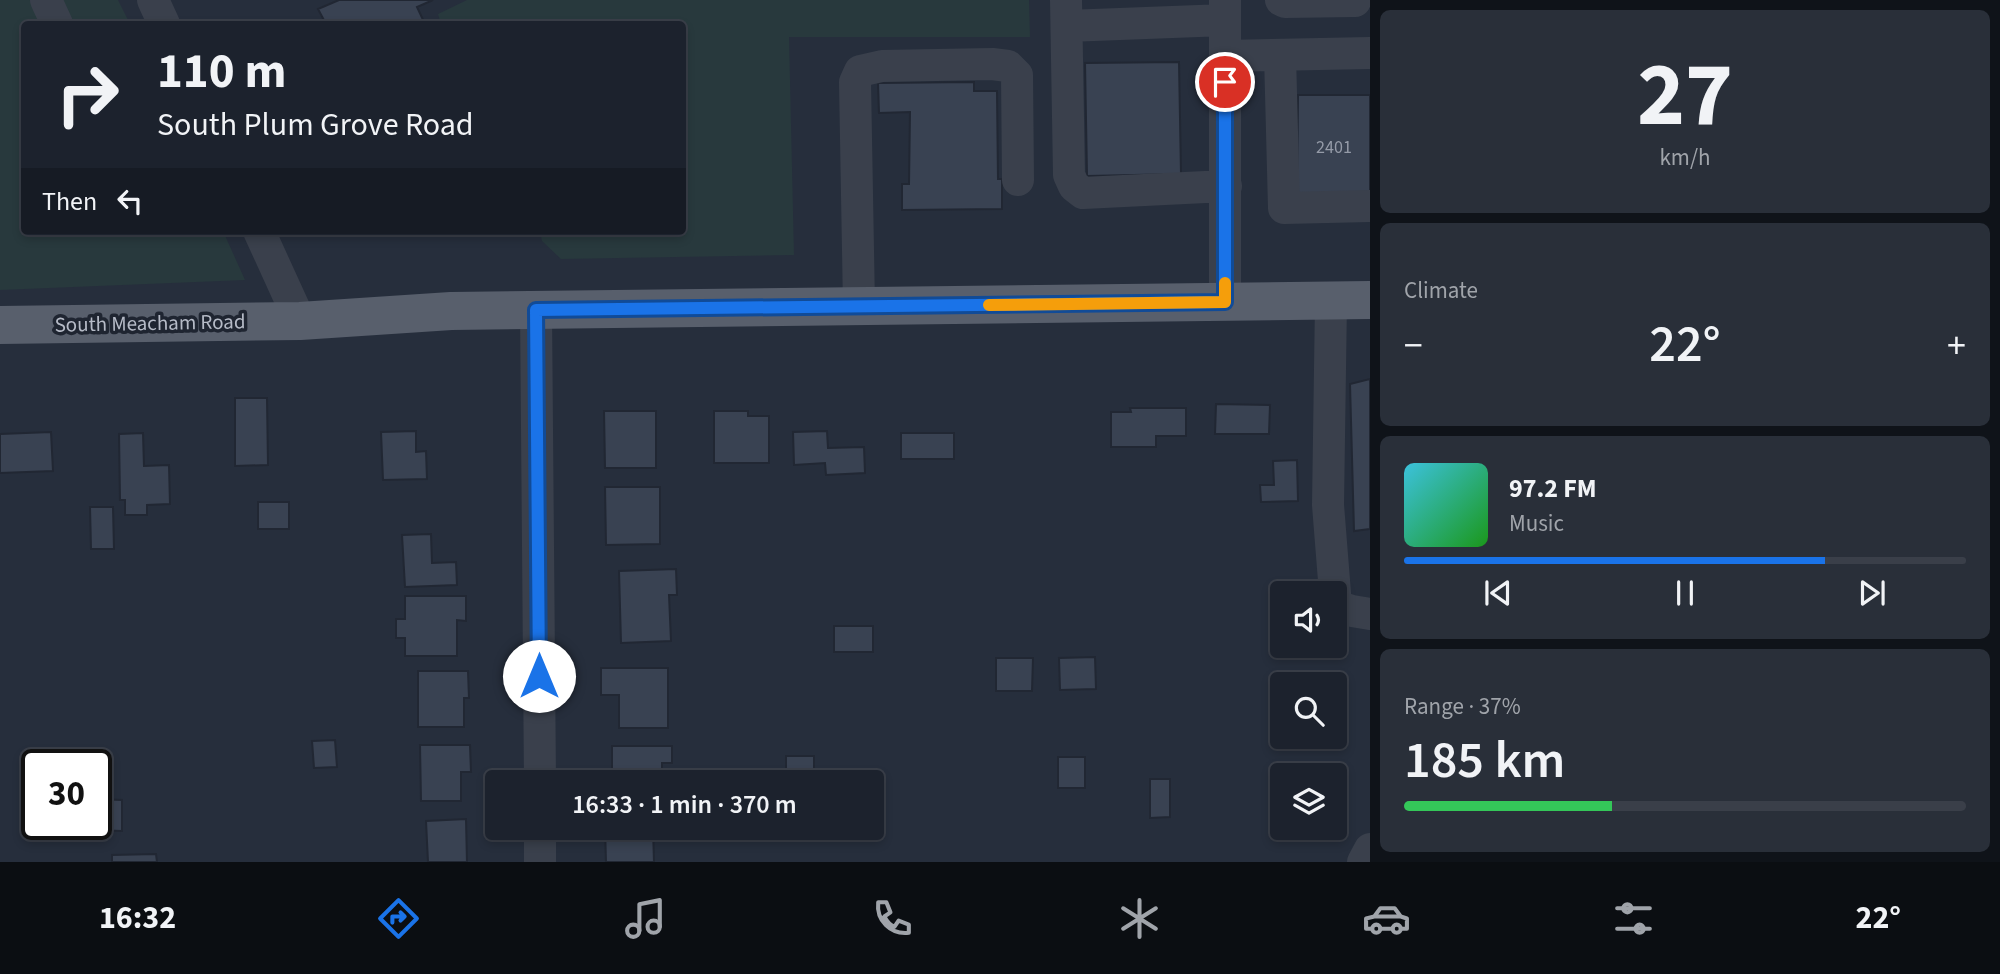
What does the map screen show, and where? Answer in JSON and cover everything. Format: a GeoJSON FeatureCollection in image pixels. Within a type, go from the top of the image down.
{"type":"FeatureCollection","features":[{"type":"Feature","properties":{"kind":"main road","name":"South Meacham Road"},"geometry":{"type":"LineString","coordinates":[[0,325],[300,321],[453,311],[1370,300]]}},
{"type":"Feature","properties":{"kind":"street"},"geometry":{"type":"LineString","coordinates":[[46,0],[56,21]]}},
{"type":"Feature","properties":{"kind":"street"},"geometry":{"type":"LineString","coordinates":[[153,0],[163,21]]}},
{"type":"Feature","properties":{"kind":"street"},"geometry":{"type":"LineString","coordinates":[[1281,0],[1355,1]]}},
{"type":"Feature","properties":{"kind":"street"},"geometry":{"type":"LineString","coordinates":[[1225,302],[1226,186],[1225,10],[1066,13],[1069,175],[1074,186],[1083,192],[1226,186]]}},
{"type":"Feature","properties":{"kind":"street"},"geometry":{"type":"LineString","coordinates":[[1225,56],[1370,53]]}},
{"type":"Feature","properties":{"kind":"street"},"geometry":{"type":"LineString","coordinates":[[1280,55],[1284,208],[1370,206]]}},
{"type":"Feature","properties":{"kind":"street"},"geometry":{"type":"LineString","coordinates":[[859,306],[855,82],[860,71],[882,66],[1008,66],[1017,75],[1018,180]]}},
{"type":"Feature","properties":{"kind":"street"},"geometry":{"type":"LineString","coordinates":[[261,235],[300,321]]}},
{"type":"Feature","properties":{"kind":"street"},"geometry":{"type":"LineString","coordinates":[[1331,301],[1328,505],[1334,581]]}},
{"type":"Feature","properties":{"kind":"street"},"geometry":{"type":"LineString","coordinates":[[536,310],[540,770]]}},
{"type":"Feature","properties":{"kind":"street"},"geometry":{"type":"LineString","coordinates":[[1347,609],[1370,614]]}},
{"type":"Feature","properties":{"kind":"street"},"geometry":{"type":"LineString","coordinates":[[540,840],[540,862]]}},
{"type":"Feature","properties":{"kind":"street"},"geometry":{"type":"LineString","coordinates":[[1363,862],[1370,849]]}},
{"type":"Feature","properties":{"kind":"shaded area"},"geometry":{"type":"Polygon","coordinates":[[[0,0],[118,0],[128,21],[21,21],[21,235],[225,235],[245,280],[0,290],[0,0]]]}},
{"type":"Feature","properties":{"kind":"shaded area"},"geometry":{"type":"Polygon","coordinates":[[[467,0],[1029,0],[1030,37],[789,37],[794,255],[561,259],[542,241],[541,235],[686,235],[686,21],[440,21],[438,14],[467,0]]]}},
{"type":"Feature","properties":{"kind":"building"},"geometry":{"type":"Polygon","coordinates":[[[339,0],[433,0],[417,7],[424,21],[324,21],[318,9],[339,0]]]}},
{"type":"Feature","properties":{"kind":"building"},"geometry":{"type":"Polygon","coordinates":[[[1179,62],[1181,174],[1087,176],[1085,63],[1179,62]]]}},
{"type":"Feature","properties":{"kind":"building"},"geometry":{"type":"Polygon","coordinates":[[[974,82],[974,91],[997,91],[998,179],[1002,179],[1002,209],[902,210],[902,184],[909,184],[910,112],[879,113],[878,83],[974,82]]]}},
{"type":"Feature","properties":{"kind":"building"},"geometry":{"type":"Polygon","coordinates":[[[1298,95],[1370,95],[1370,199],[1297,200],[1298,95]]]}},
{"type":"Feature","properties":{"kind":"building"},"geometry":{"type":"Polygon","coordinates":[[[1370,379],[1370,529],[1354,531],[1350,384],[1370,379]]]}},
{"type":"Feature","properties":{"kind":"building"},"geometry":{"type":"Polygon","coordinates":[[[235,398],[267,398],[268,465],[235,466],[235,398]]]}},
{"type":"Feature","properties":{"kind":"building"},"geometry":{"type":"Polygon","coordinates":[[[1216,404],[1270,405],[1269,434],[1215,434],[1216,404]]]}},
{"type":"Feature","properties":{"kind":"building"},"geometry":{"type":"Polygon","coordinates":[[[1130,408],[1186,408],[1186,436],[1156,436],[1156,447],[1111,447],[1111,412],[1131,412],[1130,408]]]}},
{"type":"Feature","properties":{"kind":"building"},"geometry":{"type":"Polygon","coordinates":[[[604,411],[656,411],[656,468],[605,468],[604,411]]]}},
{"type":"Feature","properties":{"kind":"building"},"geometry":{"type":"Polygon","coordinates":[[[714,411],[748,411],[748,416],[769,416],[769,463],[714,463],[714,411]]]}},
{"type":"Feature","properties":{"kind":"building"},"geometry":{"type":"Polygon","coordinates":[[[416,431],[416,452],[426,451],[427,479],[383,480],[381,432],[416,431]]]}},
{"type":"Feature","properties":{"kind":"building"},"geometry":{"type":"Polygon","coordinates":[[[827,431],[828,448],[864,447],[865,473],[826,475],[825,463],[794,465],[793,432],[827,431]]]}},
{"type":"Feature","properties":{"kind":"building"},"geometry":{"type":"Polygon","coordinates":[[[51,432],[53,471],[0,473],[0,434],[51,432]]]}},
{"type":"Feature","properties":{"kind":"building"},"geometry":{"type":"Polygon","coordinates":[[[143,433],[144,466],[169,465],[170,504],[147,505],[147,515],[125,515],[125,500],[120,500],[119,434],[143,433]]]}},
{"type":"Feature","properties":{"kind":"building"},"geometry":{"type":"Polygon","coordinates":[[[901,433],[954,433],[954,459],[901,459],[901,433]]]}},
{"type":"Feature","properties":{"kind":"building"},"geometry":{"type":"Polygon","coordinates":[[[1297,460],[1298,501],[1261,502],[1260,485],[1274,485],[1273,461],[1297,460]]]}},
{"type":"Feature","properties":{"kind":"building"},"geometry":{"type":"Polygon","coordinates":[[[605,487],[660,487],[660,544],[606,545],[605,487]]]}},
{"type":"Feature","properties":{"kind":"building"},"geometry":{"type":"Polygon","coordinates":[[[258,502],[289,502],[289,529],[258,529],[258,502]]]}},
{"type":"Feature","properties":{"kind":"building"},"geometry":{"type":"Polygon","coordinates":[[[90,507],[113,507],[114,549],[91,549],[90,507]]]}},
{"type":"Feature","properties":{"kind":"building"},"geometry":{"type":"Polygon","coordinates":[[[431,534],[432,563],[456,562],[457,585],[405,587],[402,535],[431,534]]]}},
{"type":"Feature","properties":{"kind":"building"},"geometry":{"type":"Polygon","coordinates":[[[676,569],[677,595],[669,595],[671,641],[621,643],[619,571],[676,569]]]}},
{"type":"Feature","properties":{"kind":"building"},"geometry":{"type":"Polygon","coordinates":[[[405,596],[466,596],[466,621],[457,620],[457,656],[405,656],[405,638],[396,638],[396,619],[405,619],[405,596]]]}},
{"type":"Feature","properties":{"kind":"building"},"geometry":{"type":"Polygon","coordinates":[[[834,626],[873,626],[873,652],[834,652],[834,626]]]}},
{"type":"Feature","properties":{"kind":"building"},"geometry":{"type":"Polygon","coordinates":[[[1095,657],[1096,689],[1060,690],[1059,658],[1095,657]]]}},
{"type":"Feature","properties":{"kind":"building"},"geometry":{"type":"Polygon","coordinates":[[[996,658],[1033,658],[1032,691],[996,691],[996,658]]]}},
{"type":"Feature","properties":{"kind":"building"},"geometry":{"type":"Polygon","coordinates":[[[601,668],[668,668],[668,728],[619,728],[619,695],[601,695],[601,668]]]}},
{"type":"Feature","properties":{"kind":"building"},"geometry":{"type":"Polygon","coordinates":[[[418,671],[468,671],[469,698],[464,698],[464,727],[418,727],[418,671]]]}},
{"type":"Feature","properties":{"kind":"building"},"geometry":{"type":"Polygon","coordinates":[[[335,740],[337,767],[314,768],[312,741],[335,740]]]}},
{"type":"Feature","properties":{"kind":"building"},"geometry":{"type":"Polygon","coordinates":[[[420,745],[470,745],[471,772],[461,772],[461,801],[421,801],[420,745]]]}},
{"type":"Feature","properties":{"kind":"building"},"geometry":{"type":"Polygon","coordinates":[[[612,746],[672,746],[672,763],[662,763],[662,770],[612,770],[612,746]]]}},
{"type":"Feature","properties":{"kind":"building"},"geometry":{"type":"Polygon","coordinates":[[[786,756],[814,756],[814,770],[786,770],[786,756]]]}},
{"type":"Feature","properties":{"kind":"building"},"geometry":{"type":"Polygon","coordinates":[[[1058,757],[1085,757],[1085,788],[1058,788],[1058,757]]]}},
{"type":"Feature","properties":{"kind":"building"},"geometry":{"type":"Polygon","coordinates":[[[1150,779],[1170,779],[1170,817],[1150,818],[1150,779]]]}},
{"type":"Feature","properties":{"kind":"building"},"geometry":{"type":"Polygon","coordinates":[[[112,800],[122,800],[122,831],[112,831],[112,800]]]}},
{"type":"Feature","properties":{"kind":"building"},"geometry":{"type":"Polygon","coordinates":[[[466,819],[467,862],[428,862],[426,821],[466,819]]]}},
{"type":"Feature","properties":{"kind":"building"},"geometry":{"type":"Polygon","coordinates":[[[605,840],[653,840],[654,862],[606,862],[605,840]]]}},
{"type":"Feature","properties":{"kind":"building"},"geometry":{"type":"Polygon","coordinates":[[[156,854],[157,862],[112,862],[112,855],[156,854]]]}},
{"type":"Feature","properties":{"kind":"slow traffic"},"geometry":{"type":"LineString","coordinates":[[989,305],[1225,302],[1225,283]]}},
{"type":"Feature","properties":{"kind":"route"},"geometry":{"type":"LineString","coordinates":[[539,676],[536,310],[1225,302],[1225,82]]}}]}
